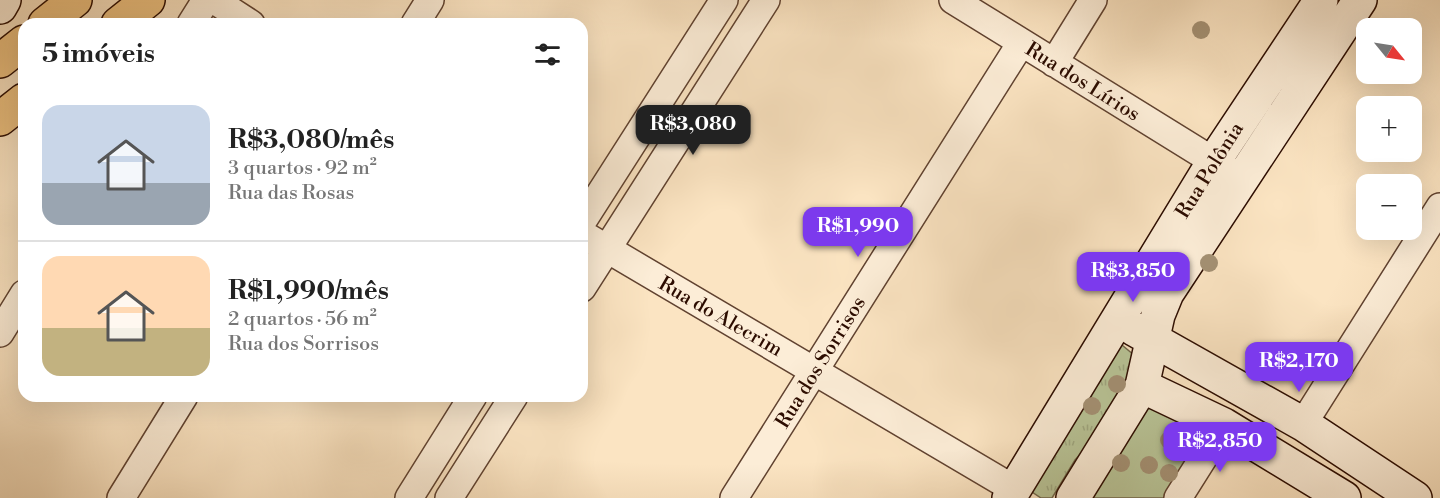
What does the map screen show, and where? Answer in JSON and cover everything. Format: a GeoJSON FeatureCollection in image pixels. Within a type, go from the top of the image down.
{"type":"FeatureCollection","features":[{"type":"Feature","properties":{"kind":"main road"},"geometry":{"type":"LineString","coordinates":[[52,18],[75,0]]}},
{"type":"Feature","properties":{"kind":"main road"},"geometry":{"type":"LineString","coordinates":[[126,18],[148,0]]}},
{"type":"Feature","properties":{"kind":"main road"},"geometry":{"type":"LineString","coordinates":[[0,61],[18,47]]}},
{"type":"Feature","properties":{"kind":"main road"},"geometry":{"type":"LineString","coordinates":[[0,119],[18,105]]}},
{"type":"Feature","properties":{"kind":"street"},"geometry":{"type":"LineString","coordinates":[[0,7],[4,0]]}},
{"type":"Feature","properties":{"kind":"street"},"geometry":{"type":"LineString","coordinates":[[196,18],[206,0]]}},
{"type":"Feature","properties":{"kind":"street"},"geometry":{"type":"LineString","coordinates":[[214,0],[242,18]]}},
{"type":"Feature","properties":{"kind":"street"},"geometry":{"type":"LineString","coordinates":[[419,18],[430,0]]}},
{"type":"Feature","properties":{"kind":"street"},"geometry":{"type":"LineString","coordinates":[[588,213],[724,0]]}},
{"type":"Feature","properties":{"kind":"street"},"geometry":{"type":"LineString","coordinates":[[588,279],[766,0]]}},
{"type":"Feature","properties":{"kind":"street","name":"Rua dos Lírios"},"geometry":{"type":"LineString","coordinates":[[954,0],[1243,179]]}},
{"type":"Feature","properties":{"kind":"street"},"geometry":{"type":"LineString","coordinates":[[1054,63],[1093,0]]}},
{"type":"Feature","properties":{"kind":"street","name":"Rua Polônia"},"geometry":{"type":"LineString","coordinates":[[1015,495],[1108,334],[1214,161],[1321,0]]}},
{"type":"Feature","properties":{"kind":"street","name":"Rua Polônia"},"geometry":{"type":"LineString","coordinates":[[1073,498],[1142,386],[1158,315],[1167,293],[1360,0]]}},
{"type":"Feature","properties":{"kind":"street","name":"Rua dos Sorrisos"},"geometry":{"type":"LineString","coordinates":[[734,498],[1021,43]]}},
{"type":"Feature","properties":{"kind":"street"},"geometry":{"type":"LineString","coordinates":[[1302,424],[1440,207]]}},
{"type":"Feature","properties":{"kind":"street","name":"Rua do Alecrim"},"geometry":{"type":"LineString","coordinates":[[588,238],[814,370],[1015,495]]}},
{"type":"Feature","properties":{"kind":"street"},"geometry":{"type":"LineString","coordinates":[[0,333],[18,304]]}},
{"type":"Feature","properties":{"kind":"street"},"geometry":{"type":"LineString","coordinates":[[1108,334],[1127,328],[1138,330],[1153,338],[1302,424],[1415,498]]}},
{"type":"Feature","properties":{"kind":"street"},"geometry":{"type":"LineString","coordinates":[[1142,386],[1224,424],[1344,498]]}},
{"type":"Feature","properties":{"kind":"street"},"geometry":{"type":"LineString","coordinates":[[121,498],[180,402]]}},
{"type":"Feature","properties":{"kind":"street"},"geometry":{"type":"LineString","coordinates":[[409,498],[469,402]]}},
{"type":"Feature","properties":{"kind":"street"},"geometry":{"type":"LineString","coordinates":[[449,498],[510,402]]}},
{"type":"Feature","properties":{"kind":"street"},"geometry":{"type":"LineString","coordinates":[[1178,498],[1224,424]]}},
{"type":"Feature","properties":{"kind":"green space"},"geometry":{"type":"Polygon","coordinates":[[[1122,345],[1141,361],[1102,431],[1075,460],[1052,498],[1041,498],[1029,490],[1105,350],[1122,345]]]}},
{"type":"Feature","properties":{"kind":"green space"},"geometry":{"type":"Polygon","coordinates":[[[1141,405],[1213,427],[1175,498],[1076,498],[1141,405]]]}}]}
